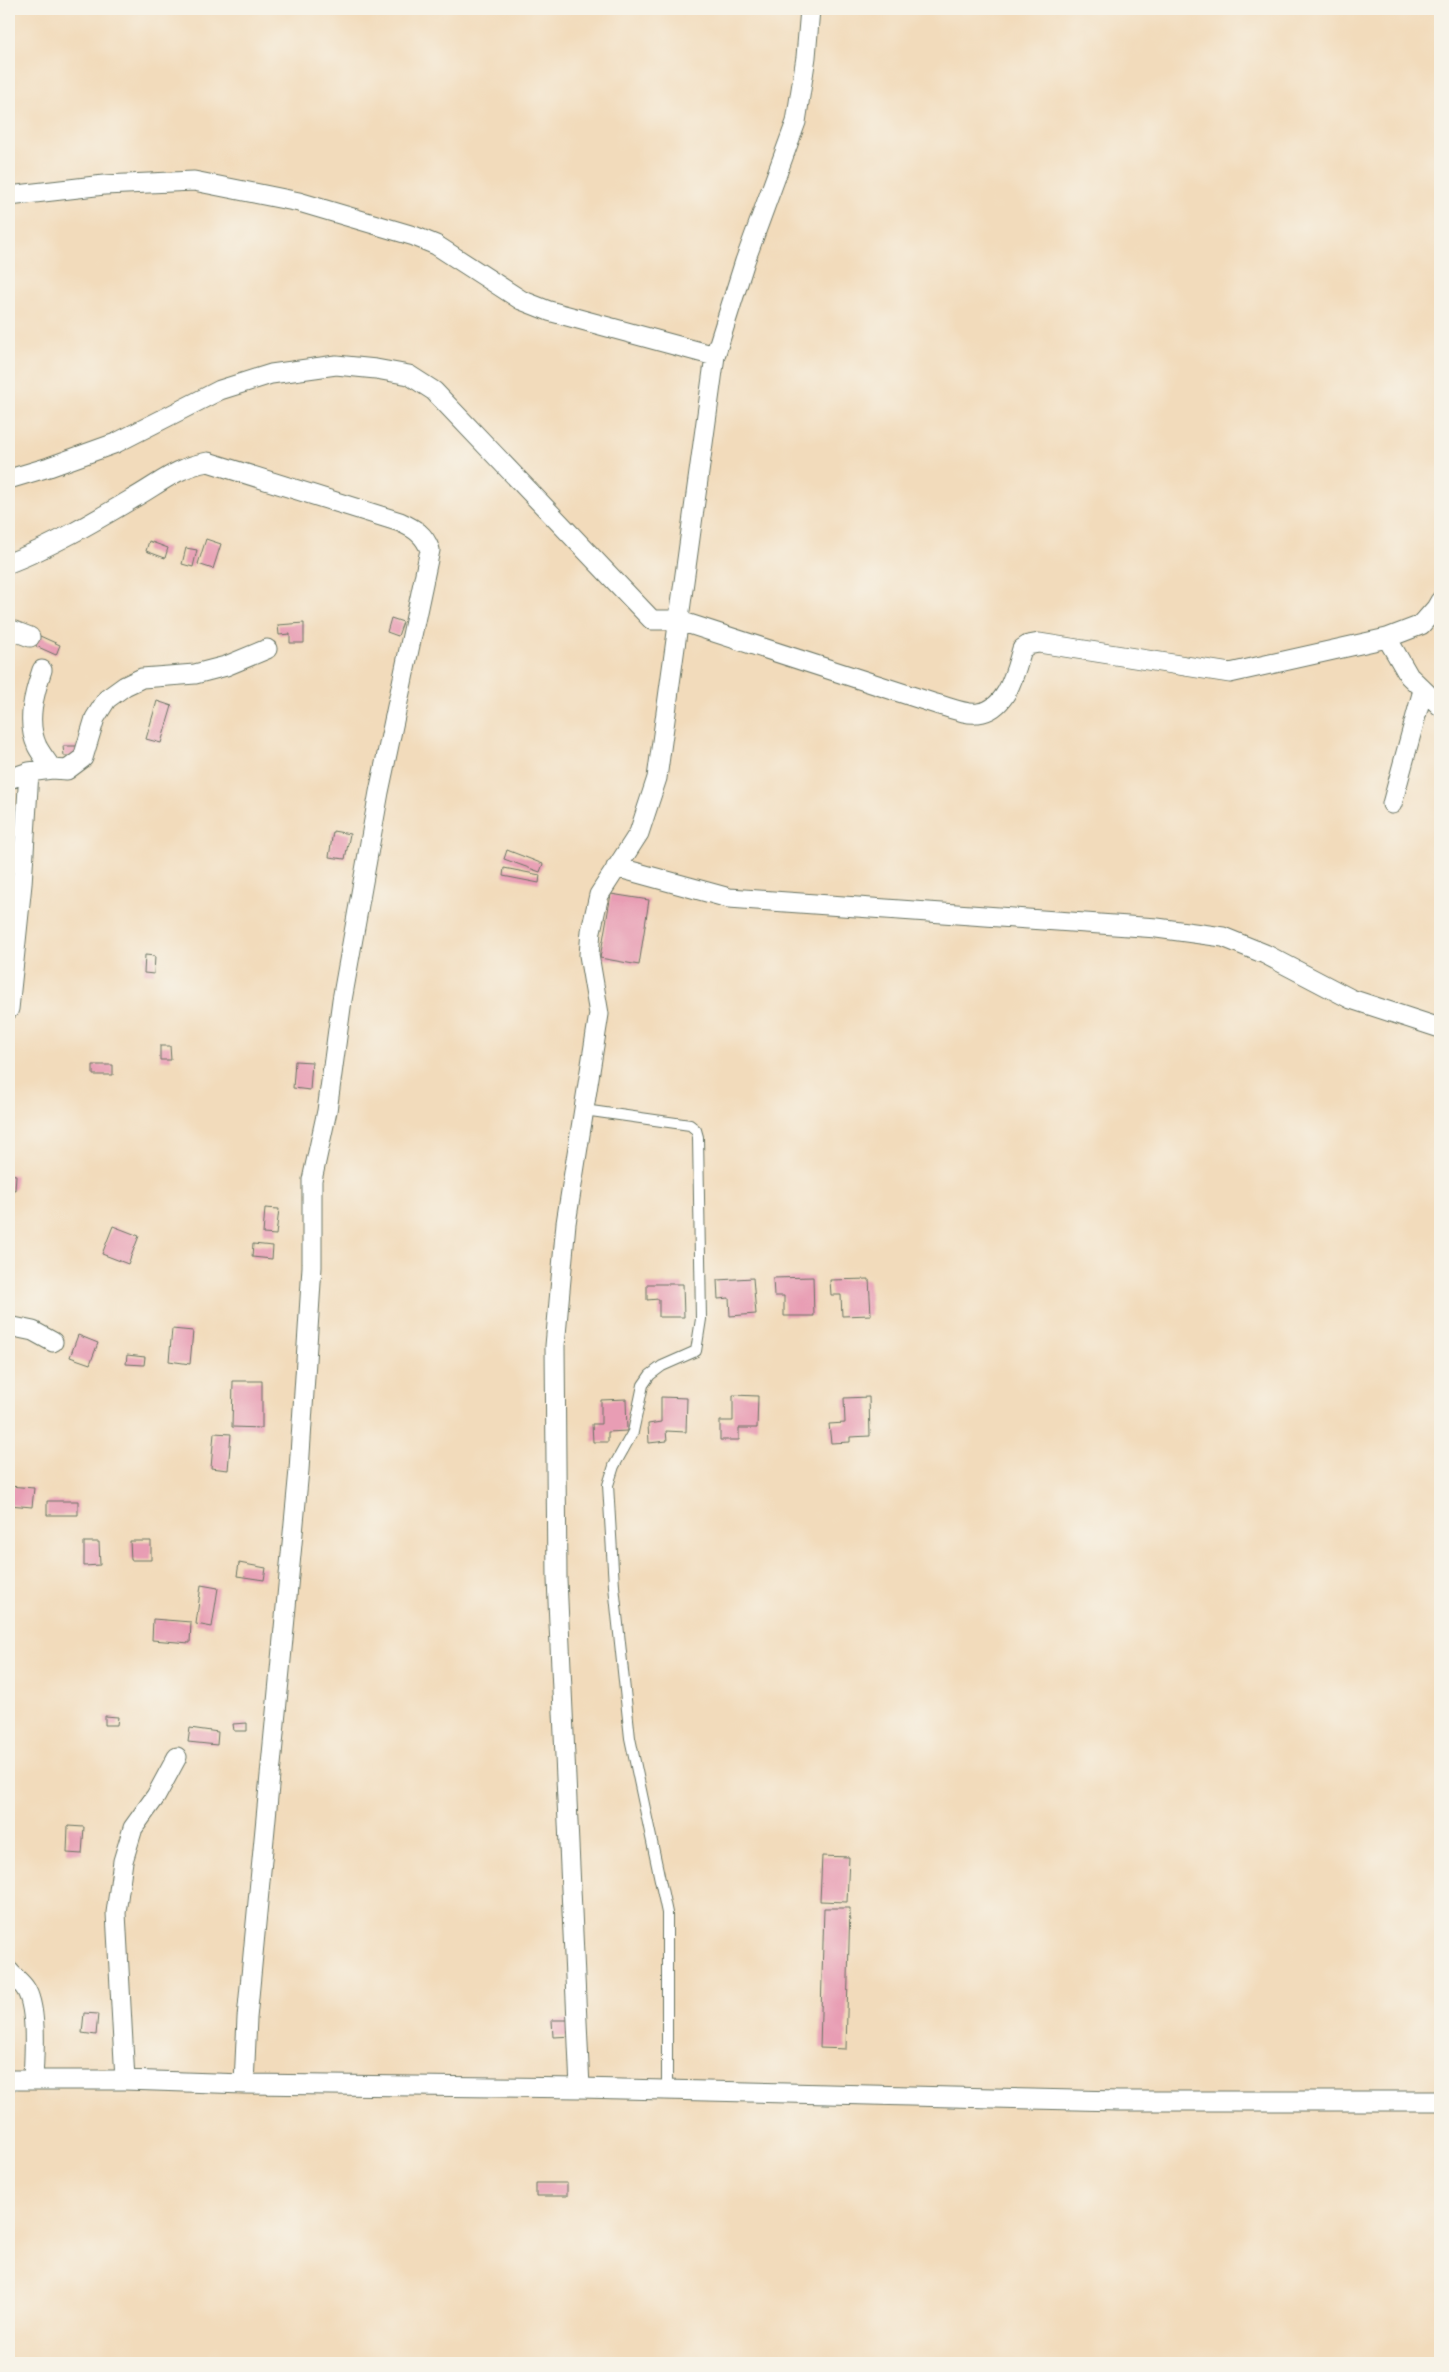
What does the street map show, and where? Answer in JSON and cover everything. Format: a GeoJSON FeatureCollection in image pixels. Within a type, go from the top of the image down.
{"type":"FeatureCollection","features":[{"type":"Feature","properties":{"kind":"street"},"geometry":{"type":"LineString","coordinates":[[580,2088],[557,1578],[555,1346],[566,1223],[598,1014],[589,955],[591,931],[599,895],[639,833],[657,778],[677,620],[715,356],[745,261],[796,122],[806,57],[810,9]]}},
{"type":"Feature","properties":{"kind":"street"},"geometry":{"type":"LineString","coordinates":[[9,196],[104,185],[194,182],[299,202],[414,236],[436,245],[521,300],[549,311],[715,356]]}},
{"type":"Feature","properties":{"kind":"street"},"geometry":{"type":"LineString","coordinates":[[9,479],[116,443],[220,390],[271,374],[336,365],[409,375],[434,391],[652,620],[677,620],[936,704],[977,714],[994,709],[1008,688],[1022,649],[1034,644],[1039,643],[1230,673],[1387,638],[1420,625],[1440,601]]}},
{"type":"Feature","properties":{"kind":"street"},"geometry":{"type":"LineString","coordinates":[[9,563],[132,500],[189,465],[208,462],[400,522],[415,529],[426,538],[430,550],[379,792],[342,1000],[327,1111],[312,1180],[312,1266],[299,1470],[247,2018],[244,2084]]}},
{"type":"Feature","properties":{"kind":"street"},"geometry":{"type":"LineString","coordinates":[[9,629],[30,637]]}},
{"type":"Feature","properties":{"kind":"street"},"geometry":{"type":"LineString","coordinates":[[1387,638],[1409,676],[1440,706]]}},
{"type":"Feature","properties":{"kind":"street"},"geometry":{"type":"LineString","coordinates":[[9,779],[29,772],[52,769],[67,770],[83,758],[95,718],[107,699],[124,686],[142,678],[195,674],[226,666],[267,650]]}},
{"type":"Feature","properties":{"kind":"street"},"geometry":{"type":"LineString","coordinates":[[42,670],[34,694],[31,726],[37,746],[52,769]]}},
{"type":"Feature","properties":{"kind":"street"},"geometry":{"type":"LineString","coordinates":[[1392,804],[1423,690]]}},
{"type":"Feature","properties":{"kind":"street"},"geometry":{"type":"LineString","coordinates":[[9,1009],[20,902],[29,772]]}},
{"type":"Feature","properties":{"kind":"street"},"geometry":{"type":"LineString","coordinates":[[616,867],[729,898],[1158,928],[1223,937],[1265,954],[1351,999],[1440,1028]]}},
{"type":"Feature","properties":{"kind":"street"},"geometry":{"type":"LineString","coordinates":[[9,1326],[33,1331],[53,1342]]}},
{"type":"Feature","properties":{"kind":"street"},"geometry":{"type":"LineString","coordinates":[[125,2080],[116,1913],[123,1861],[133,1828],[156,1796],[177,1757]]}},
{"type":"Feature","properties":{"kind":"street"},"geometry":{"type":"LineString","coordinates":[[9,1971],[26,1988],[30,2003],[35,2041],[33,2080]]}},
{"type":"Feature","properties":{"kind":"street"},"geometry":{"type":"LineString","coordinates":[[9,2080],[125,2080],[244,2084],[580,2088],[1118,2101],[1440,2101]]}},
{"type":"Feature","properties":{"kind":"lane"},"geometry":{"type":"LineString","coordinates":[[584,1110],[690,1125],[696,1130],[698,1137],[700,1319],[696,1351],[662,1366],[643,1385],[633,1432],[614,1466],[608,1485],[614,1586],[630,1738],[667,1913],[668,2090]]}},
{"type":"Feature","properties":{"kind":"building"},"geometry":{"type":"Polygon","coordinates":[[[206,539],[221,544],[213,569],[198,564],[206,539]]]}},
{"type":"Feature","properties":{"kind":"building"},"geometry":{"type":"Polygon","coordinates":[[[149,541],[168,548],[165,558],[146,551],[149,541]]]}},
{"type":"Feature","properties":{"kind":"building"},"geometry":{"type":"Polygon","coordinates":[[[186,548],[197,550],[193,567],[182,564],[186,548]]]}},
{"type":"Feature","properties":{"kind":"building"},"geometry":{"type":"Polygon","coordinates":[[[391,618],[403,622],[398,636],[387,632],[391,618]]]}},
{"type":"Feature","properties":{"kind":"building"},"geometry":{"type":"Polygon","coordinates":[[[304,623],[304,643],[290,643],[290,634],[279,635],[278,625],[304,623]]]}},
{"type":"Feature","properties":{"kind":"building"},"geometry":{"type":"Polygon","coordinates":[[[40,636],[60,645],[56,655],[36,646],[40,636]]]}},
{"type":"Feature","properties":{"kind":"building"},"geometry":{"type":"Polygon","coordinates":[[[157,701],[172,706],[161,743],[146,739],[157,701]]]}},
{"type":"Feature","properties":{"kind":"building"},"geometry":{"type":"Polygon","coordinates":[[[63,746],[77,746],[76,756],[64,756],[63,746]]]}},
{"type":"Feature","properties":{"kind":"building"},"geometry":{"type":"Polygon","coordinates":[[[333,831],[350,834],[345,859],[329,857],[333,831]]]}},
{"type":"Feature","properties":{"kind":"building"},"geometry":{"type":"Polygon","coordinates":[[[507,850],[543,864],[540,872],[504,859],[507,850]]]}},
{"type":"Feature","properties":{"kind":"building"},"geometry":{"type":"Polygon","coordinates":[[[504,868],[540,875],[539,883],[503,876],[504,868]]]}},
{"type":"Feature","properties":{"kind":"building"},"geometry":{"type":"Polygon","coordinates":[[[611,894],[649,900],[639,965],[600,958],[611,894]]]}},
{"type":"Feature","properties":{"kind":"building"},"geometry":{"type":"Polygon","coordinates":[[[145,955],[155,956],[154,974],[144,973],[145,955]]]}},
{"type":"Feature","properties":{"kind":"building"},"geometry":{"type":"Polygon","coordinates":[[[160,1046],[170,1046],[171,1060],[160,1060],[160,1046]]]}},
{"type":"Feature","properties":{"kind":"building"},"geometry":{"type":"Polygon","coordinates":[[[295,1061],[312,1062],[310,1090],[293,1088],[295,1061]]]}},
{"type":"Feature","properties":{"kind":"building"},"geometry":{"type":"Polygon","coordinates":[[[93,1065],[113,1065],[113,1075],[93,1075],[93,1065]]]}},
{"type":"Feature","properties":{"kind":"building"},"geometry":{"type":"Polygon","coordinates":[[[9,1174],[16,1175],[15,1190],[9,1189],[9,1174]]]}},
{"type":"Feature","properties":{"kind":"building"},"geometry":{"type":"Polygon","coordinates":[[[265,1208],[279,1209],[276,1235],[263,1234],[265,1208]]]}},
{"type":"Feature","properties":{"kind":"building"},"geometry":{"type":"Polygon","coordinates":[[[113,1226],[139,1236],[128,1264],[102,1254],[113,1226]]]}},
{"type":"Feature","properties":{"kind":"building"},"geometry":{"type":"Polygon","coordinates":[[[253,1244],[273,1246],[272,1259],[252,1257],[253,1244]]]}},
{"type":"Feature","properties":{"kind":"building"},"geometry":{"type":"Polygon","coordinates":[[[813,1277],[814,1316],[784,1316],[784,1296],[774,1296],[773,1278],[813,1277]]]}},
{"type":"Feature","properties":{"kind":"building"},"geometry":{"type":"Polygon","coordinates":[[[753,1278],[756,1314],[730,1316],[729,1298],[718,1299],[717,1280],[753,1278]]]}},
{"type":"Feature","properties":{"kind":"building"},"geometry":{"type":"Polygon","coordinates":[[[869,1279],[871,1315],[842,1316],[841,1295],[831,1295],[830,1280],[869,1279]]]}},
{"type":"Feature","properties":{"kind":"building"},"geometry":{"type":"Polygon","coordinates":[[[647,1284],[683,1284],[684,1317],[659,1317],[659,1299],[647,1300],[647,1284]]]}},
{"type":"Feature","properties":{"kind":"building"},"geometry":{"type":"Polygon","coordinates":[[[172,1329],[193,1331],[190,1364],[169,1361],[172,1329]]]}},
{"type":"Feature","properties":{"kind":"building"},"geometry":{"type":"Polygon","coordinates":[[[78,1335],[98,1343],[90,1364],[70,1357],[78,1335]]]}},
{"type":"Feature","properties":{"kind":"building"},"geometry":{"type":"Polygon","coordinates":[[[127,1355],[145,1357],[144,1365],[126,1364],[127,1355]]]}},
{"type":"Feature","properties":{"kind":"building"},"geometry":{"type":"Polygon","coordinates":[[[233,1381],[262,1381],[262,1428],[232,1427],[233,1381]]]}},
{"type":"Feature","properties":{"kind":"building"},"geometry":{"type":"Polygon","coordinates":[[[733,1395],[758,1396],[757,1428],[739,1428],[739,1440],[720,1440],[720,1421],[733,1421],[733,1395]]]}},
{"type":"Feature","properties":{"kind":"building"},"geometry":{"type":"Polygon","coordinates":[[[661,1397],[687,1398],[686,1432],[666,1431],[667,1441],[649,1443],[648,1424],[661,1422],[661,1397]]]}},
{"type":"Feature","properties":{"kind":"building"},"geometry":{"type":"Polygon","coordinates":[[[869,1397],[870,1436],[850,1437],[850,1442],[831,1443],[829,1424],[845,1423],[844,1398],[869,1397]]]}},
{"type":"Feature","properties":{"kind":"building"},"geometry":{"type":"Polygon","coordinates":[[[626,1399],[627,1431],[608,1432],[608,1442],[593,1442],[592,1424],[601,1424],[601,1400],[626,1399]]]}},
{"type":"Feature","properties":{"kind":"building"},"geometry":{"type":"Polygon","coordinates":[[[214,1433],[231,1434],[228,1470],[211,1468],[214,1433]]]}},
{"type":"Feature","properties":{"kind":"building"},"geometry":{"type":"Polygon","coordinates":[[[9,1486],[34,1488],[32,1507],[9,1505],[9,1486]]]}},
{"type":"Feature","properties":{"kind":"building"},"geometry":{"type":"Polygon","coordinates":[[[47,1501],[78,1501],[78,1515],[47,1515],[47,1501]]]}},
{"type":"Feature","properties":{"kind":"building"},"geometry":{"type":"Polygon","coordinates":[[[130,1541],[151,1541],[151,1560],[131,1560],[130,1541]]]}},
{"type":"Feature","properties":{"kind":"building"},"geometry":{"type":"Polygon","coordinates":[[[84,1542],[99,1542],[100,1565],[84,1566],[84,1542]]]}},
{"type":"Feature","properties":{"kind":"building"},"geometry":{"type":"Polygon","coordinates":[[[239,1563],[266,1568],[264,1580],[237,1576],[239,1563]]]}},
{"type":"Feature","properties":{"kind":"building"},"geometry":{"type":"Polygon","coordinates":[[[201,1585],[218,1588],[212,1627],[196,1624],[201,1585]]]}},
{"type":"Feature","properties":{"kind":"building"},"geometry":{"type":"Polygon","coordinates":[[[153,1619],[191,1622],[190,1643],[152,1640],[153,1619]]]}},
{"type":"Feature","properties":{"kind":"building"},"geometry":{"type":"Polygon","coordinates":[[[105,1716],[118,1717],[117,1725],[105,1725],[105,1716]]]}},
{"type":"Feature","properties":{"kind":"building"},"geometry":{"type":"Polygon","coordinates":[[[247,1723],[247,1731],[234,1731],[233,1724],[247,1723]]]}},
{"type":"Feature","properties":{"kind":"building"},"geometry":{"type":"Polygon","coordinates":[[[190,1728],[218,1732],[217,1745],[188,1742],[190,1728]]]}},
{"type":"Feature","properties":{"kind":"building"},"geometry":{"type":"Polygon","coordinates":[[[68,1826],[84,1827],[82,1854],[67,1853],[68,1826]]]}},
{"type":"Feature","properties":{"kind":"building"},"geometry":{"type":"Polygon","coordinates":[[[822,1856],[849,1857],[847,1902],[820,1901],[822,1856]]]}},
{"type":"Feature","properties":{"kind":"building"},"geometry":{"type":"Polygon","coordinates":[[[824,1908],[850,1908],[846,2049],[820,2048],[824,1908]]]}},
{"type":"Feature","properties":{"kind":"building"},"geometry":{"type":"Polygon","coordinates":[[[84,2013],[98,2014],[96,2035],[82,2033],[84,2013]]]}},
{"type":"Feature","properties":{"kind":"building"},"geometry":{"type":"Polygon","coordinates":[[[552,2020],[575,2020],[575,2036],[553,2037],[552,2020]]]}},
{"type":"Feature","properties":{"kind":"building"},"geometry":{"type":"Polygon","coordinates":[[[536,2183],[567,2183],[567,2196],[536,2196],[536,2183]]]}}]}
